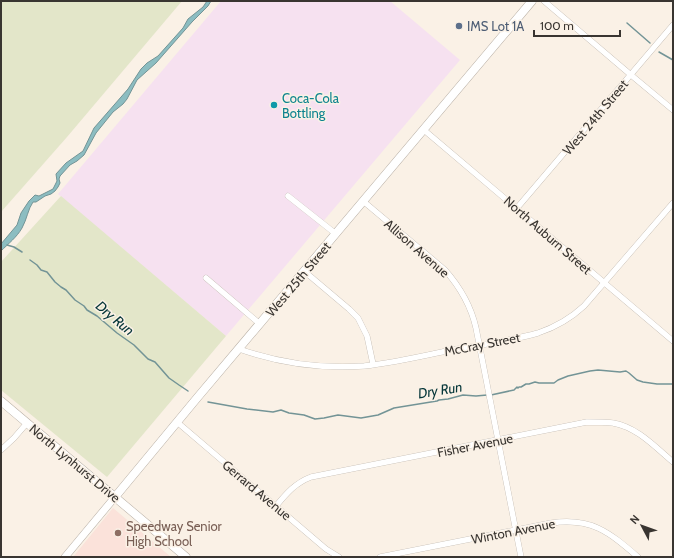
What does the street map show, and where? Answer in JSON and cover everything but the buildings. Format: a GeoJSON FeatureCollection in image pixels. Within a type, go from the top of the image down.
{"type":"FeatureCollection","features":[{"type":"Feature","properties":{"kind":"main road","name":"West 25th Street"},"geometry":{"type":"LineString","coordinates":[[115,497],[532,1]]}},
{"type":"Feature","properties":{"kind":"main road","name":"North Lynhurst Drive"},"geometry":{"type":"LineString","coordinates":[[1,401],[186,557]]}},
{"type":"Feature","properties":{"kind":"street"},"geometry":{"type":"LineString","coordinates":[[544,1],[673,110]]}},
{"type":"Feature","properties":{"kind":"street","name":"West 24th Street"},"geometry":{"type":"LineString","coordinates":[[517,208],[673,25]]}},
{"type":"Feature","properties":{"kind":"street","name":"North Auburn Street"},"geometry":{"type":"LineString","coordinates":[[424,130],[673,340]]}},
{"type":"Feature","properties":{"kind":"street"},"geometry":{"type":"LineString","coordinates":[[288,196],[336,234]]}},
{"type":"Feature","properties":{"kind":"street","name":"Allison Avenue"},"geometry":{"type":"LineString","coordinates":[[363,201],[437,263],[450,276],[469,305],[474,320],[521,557]]}},
{"type":"Feature","properties":{"kind":"street","name":"McCray Street"},"geometry":{"type":"LineString","coordinates":[[238,349],[266,358],[306,365],[336,367],[373,364],[479,345],[530,335],[553,328],[580,310],[673,203]]}},
{"type":"Feature","properties":{"kind":"street"},"geometry":{"type":"LineString","coordinates":[[304,271],[358,318],[367,336],[373,364]]}},
{"type":"Feature","properties":{"kind":"street"},"geometry":{"type":"LineString","coordinates":[[206,278],[260,324]]}},
{"type":"Feature","properties":{"kind":"street","name":"Gerrard Avenue"},"geometry":{"type":"LineString","coordinates":[[177,422],[326,549],[339,557]]}},
{"type":"Feature","properties":{"kind":"street","name":"Fisher Avenue"},"geometry":{"type":"LineString","coordinates":[[276,506],[296,484],[311,477],[587,422],[609,423],[625,426],[637,432],[673,462]]}},
{"type":"Feature","properties":{"kind":"street"},"geometry":{"type":"LineString","coordinates":[[1,450],[27,423]]}},
{"type":"Feature","properties":{"kind":"street","name":"West 25th Street"},"geometry":{"type":"LineString","coordinates":[[65,557],[115,497]]}},
{"type":"Feature","properties":{"kind":"street","name":"Winton Avenue"},"geometry":{"type":"LineString","coordinates":[[380,557],[392,556],[559,522],[573,522],[595,527],[608,533],[638,557]]}},
{"type":"Feature","properties":{"kind":"shaded area"},"geometry":{"type":"Polygon","coordinates":[[[221,1],[390,1],[460,60],[226,336],[58,194],[221,1]]]}},
{"type":"Feature","properties":{"kind":"shaded area","name":"Speedway Senior High School"},"geometry":{"type":"Polygon","coordinates":[[[113,508],[171,557],[73,557],[113,508]]]}},
{"type":"Feature","properties":{"kind":"green space"},"geometry":{"type":"Polygon","coordinates":[[[1,1],[182,1],[67,137],[1,212],[1,1]]]}},
{"type":"Feature","properties":{"kind":"green space"},"geometry":{"type":"Polygon","coordinates":[[[61,196],[226,336],[107,477],[1,390],[1,262],[61,196]]]}},
{"type":"Feature","properties":{"kind":"water"},"geometry":{"type":"Polygon","coordinates":[[[207,1],[211,1],[208,6],[156,63],[137,80],[127,99],[113,112],[96,133],[84,155],[70,165],[60,176],[60,183],[55,191],[36,202],[33,202],[24,225],[15,237],[1,251],[1,244],[17,225],[21,213],[29,201],[35,195],[39,196],[53,189],[57,181],[56,174],[66,163],[83,151],[94,128],[128,89],[141,69],[158,56],[183,28],[188,19],[203,7],[207,1]]]}},
{"type":"Feature","properties":{"kind":"waterway"},"geometry":{"type":"LineString","coordinates":[[627,23],[650,43]]}},
{"type":"Feature","properties":{"kind":"waterway"},"geometry":{"type":"LineString","coordinates":[[659,52],[673,60]]}},
{"type":"Feature","properties":{"kind":"waterway"},"geometry":{"type":"LineString","coordinates":[[7,245],[22,252]]}},
{"type":"Feature","properties":{"kind":"waterway","name":"Dry Run"},"geometry":{"type":"LineString","coordinates":[[30,260],[41,270],[47,272],[55,282],[66,290],[87,310],[134,345],[148,359],[155,362],[169,378],[188,391]]}},
{"type":"Feature","properties":{"kind":"waterway","name":"Dry Run"},"geometry":{"type":"LineString","coordinates":[[491,395],[514,390],[517,387],[518,388],[526,384],[535,382],[554,383],[568,376],[598,370],[620,372],[626,371],[637,380],[643,382],[673,384]]}},
{"type":"Feature","properties":{"kind":"waterway","name":"Dry Run"},"geometry":{"type":"LineString","coordinates":[[208,402],[273,412],[281,410],[315,419],[338,415],[361,418],[378,415],[394,408],[463,395],[487,395]]}},
{"type":"Feature","properties":{"kind":"place","name":"IMS Lot 1A"},"geometry":{"type":"Point","coordinates":[459,26]}},
{"type":"Feature","properties":{"kind":"place","name":"Coca-Cola Bottling"},"geometry":{"type":"Point","coordinates":[274,105]}},
{"type":"Feature","properties":{"kind":"place","name":"Speedway Senior High School"},"geometry":{"type":"Point","coordinates":[118,533]}}]}
